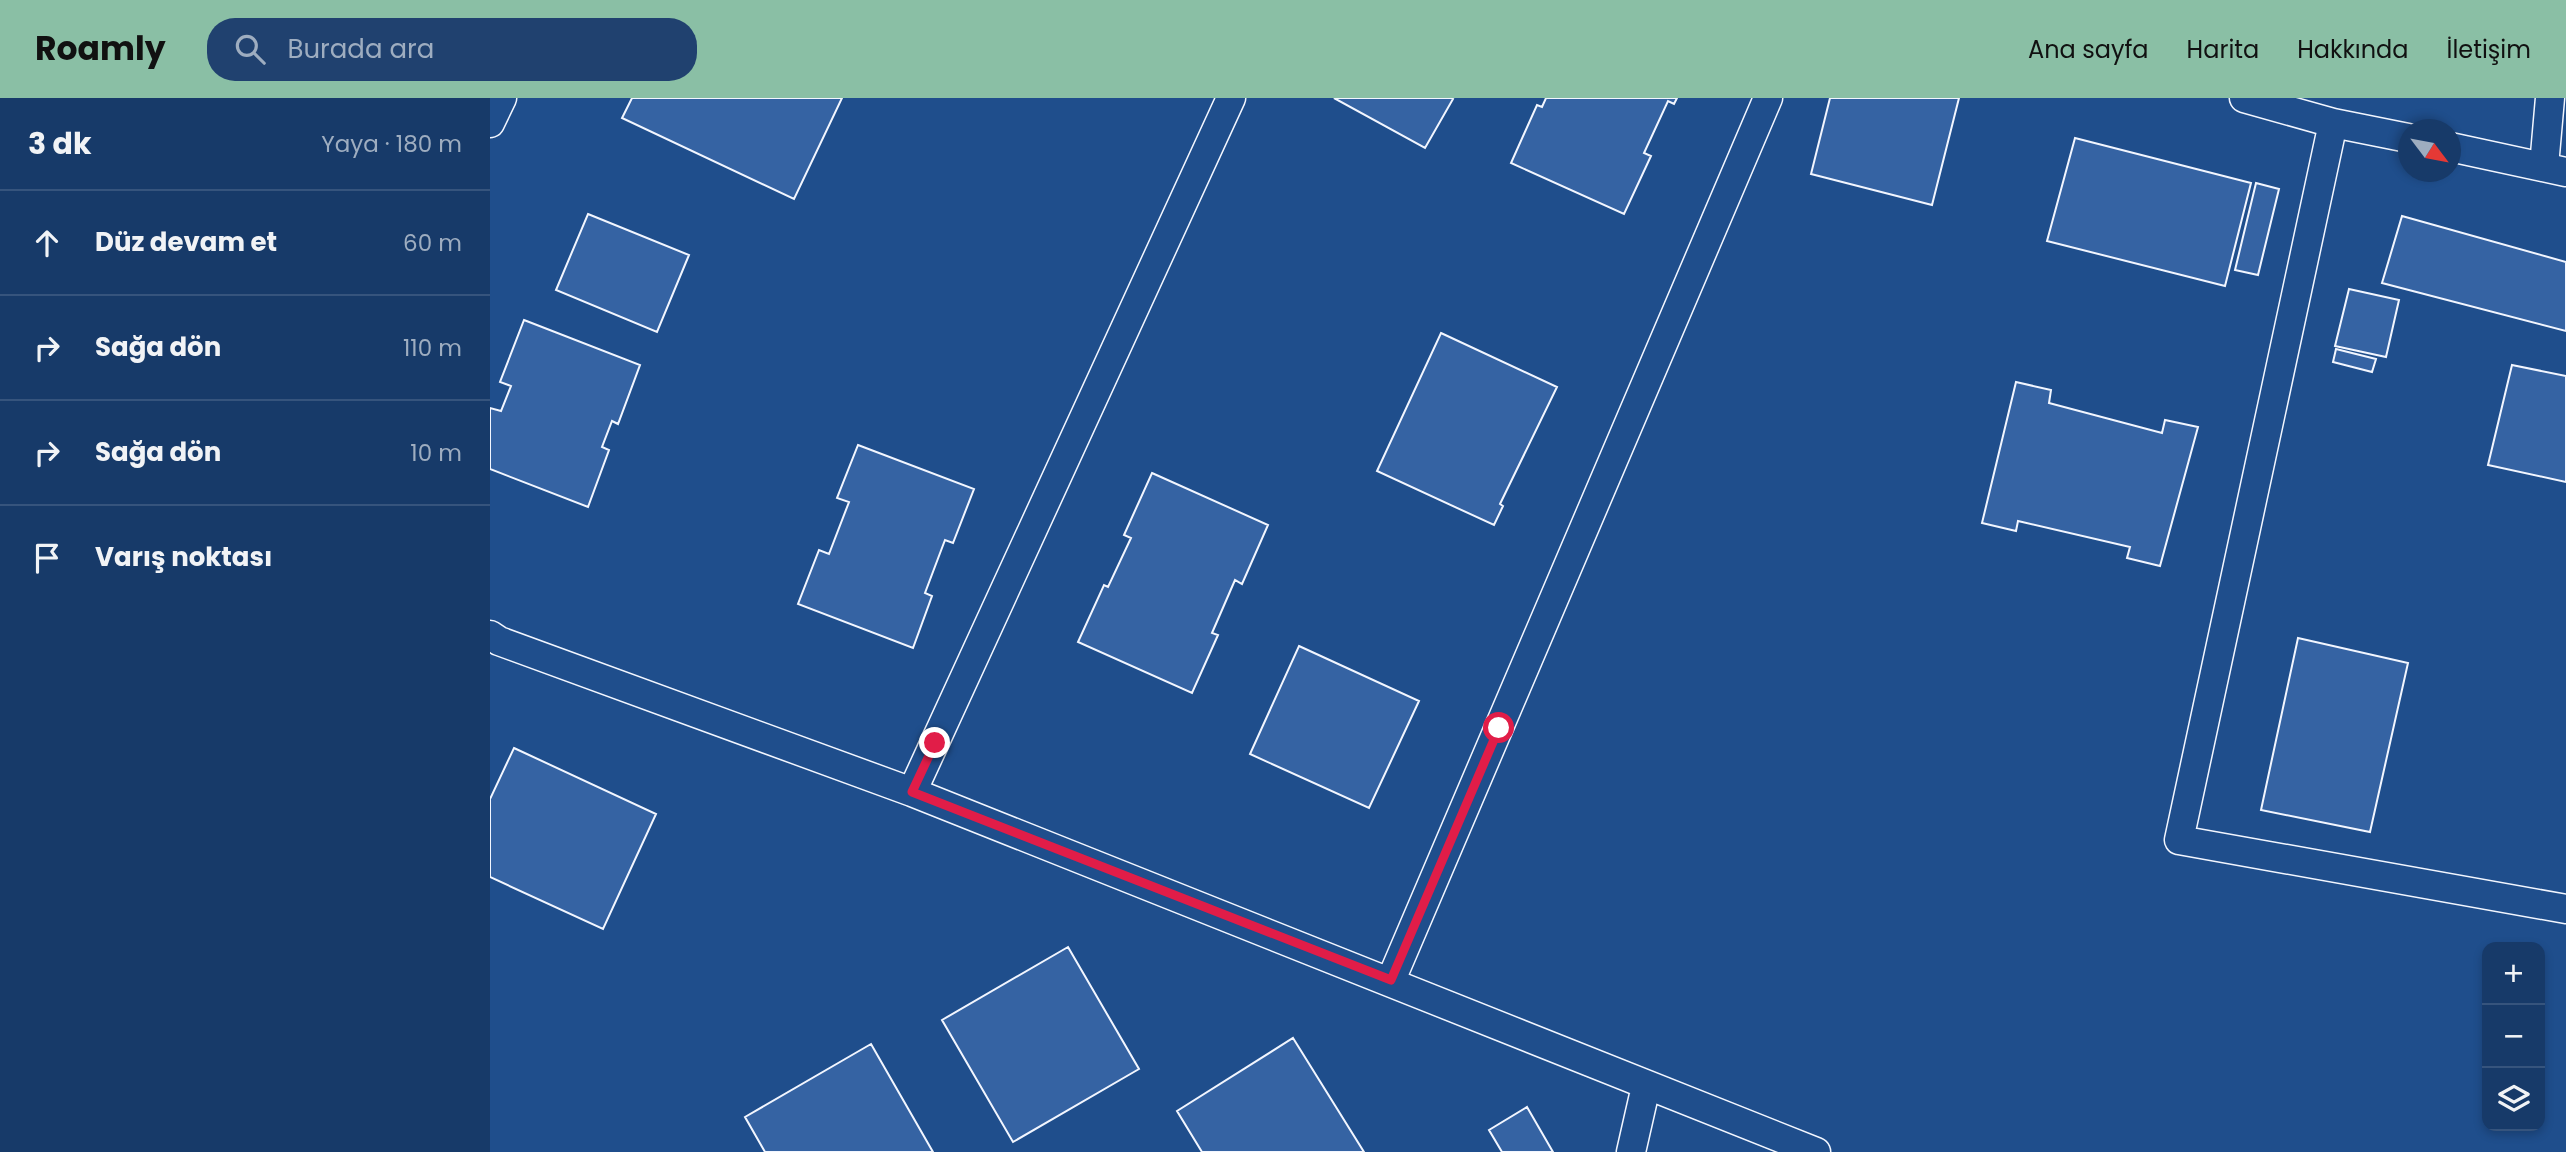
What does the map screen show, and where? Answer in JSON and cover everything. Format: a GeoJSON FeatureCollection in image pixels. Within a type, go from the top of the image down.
{"type":"FeatureCollection","features":[{"type":"Feature","properties":{"kind":"street"},"geometry":{"type":"LineString","coordinates":[[490,122],[502,98]]}},
{"type":"Feature","properties":{"kind":"street"},"geometry":{"type":"LineString","coordinates":[[912,792],[1231,98]]}},
{"type":"Feature","properties":{"kind":"street"},"geometry":{"type":"LineString","coordinates":[[1391,980],[1768,98]]}},
{"type":"Feature","properties":{"kind":"street"},"geometry":{"type":"LineString","coordinates":[[2244,98],[2333,123],[2398,136]]}},
{"type":"Feature","properties":{"kind":"street"},"geometry":{"type":"LineString","coordinates":[[2461,149],[2555,169],[2550,98]]}},
{"type":"Feature","properties":{"kind":"street"},"geometry":{"type":"LineString","coordinates":[[2333,123],[2179,839],[2566,909]]}},
{"type":"Feature","properties":{"kind":"street"},"geometry":{"type":"LineString","coordinates":[[493,639],[912,792],[1391,980],[1646,1086],[1816,1152]]}},
{"type":"Feature","properties":{"kind":"street"},"geometry":{"type":"LineString","coordinates":[[1631,1152],[1646,1086]]}},
{"type":"Feature","properties":{"kind":"building"},"geometry":{"type":"Polygon","coordinates":[[[632,98],[842,98],[794,199],[622,118],[632,98]]]}},
{"type":"Feature","properties":{"kind":"building"},"geometry":{"type":"Polygon","coordinates":[[[1334,98],[1451,98],[1453,99],[1425,148],[1334,98]]]}},
{"type":"Feature","properties":{"kind":"building"},"geometry":{"type":"Polygon","coordinates":[[[1546,98],[1677,98],[1674,104],[1668,101],[1644,153],[1651,156],[1624,214],[1511,163],[1537,105],[1542,107],[1546,98]]]}},
{"type":"Feature","properties":{"kind":"building"},"geometry":{"type":"Polygon","coordinates":[[[1830,98],[1959,98],[1932,205],[1811,174],[1830,98]]]}},
{"type":"Feature","properties":{"kind":"building"},"geometry":{"type":"Polygon","coordinates":[[[2075,138],[2251,183],[2225,286],[2047,241],[2075,138]]]}},
{"type":"Feature","properties":{"kind":"building"},"geometry":{"type":"Polygon","coordinates":[[[2256,183],[2279,189],[2258,275],[2235,270],[2256,183]]]}},
{"type":"Feature","properties":{"kind":"building"},"geometry":{"type":"Polygon","coordinates":[[[588,214],[689,255],[657,332],[556,290],[588,214]]]}},
{"type":"Feature","properties":{"kind":"building"},"geometry":{"type":"Polygon","coordinates":[[[2402,216],[2566,262],[2566,331],[2382,283],[2402,216]]]}},
{"type":"Feature","properties":{"kind":"building"},"geometry":{"type":"Polygon","coordinates":[[[2349,289],[2399,300],[2386,357],[2335,346],[2349,289]]]}},
{"type":"Feature","properties":{"kind":"building"},"geometry":{"type":"Polygon","coordinates":[[[524,320],[640,365],[618,424],[612,421],[602,447],[609,450],[588,507],[490,469],[490,408],[501,411],[511,386],[500,382],[524,320]]]}},
{"type":"Feature","properties":{"kind":"building"},"geometry":{"type":"Polygon","coordinates":[[[1441,333],[1557,387],[1500,504],[1503,506],[1494,525],[1377,471],[1441,333]]]}},
{"type":"Feature","properties":{"kind":"building"},"geometry":{"type":"Polygon","coordinates":[[[2336,349],[2376,359],[2372,372],[2333,362],[2336,349]]]}},
{"type":"Feature","properties":{"kind":"building"},"geometry":{"type":"Polygon","coordinates":[[[2512,365],[2566,376],[2566,482],[2488,465],[2512,365]]]}},
{"type":"Feature","properties":{"kind":"building"},"geometry":{"type":"Polygon","coordinates":[[[2016,382],[2051,390],[2049,403],[2162,433],[2165,420],[2198,427],[2160,566],[2127,558],[2130,547],[2018,521],[2016,531],[1982,523],[2016,382]]]}},
{"type":"Feature","properties":{"kind":"building"},"geometry":{"type":"Polygon","coordinates":[[[858,445],[974,489],[953,543],[945,540],[925,593],[932,596],[913,648],[798,604],[819,550],[829,554],[849,502],[837,498],[858,445]]]}},
{"type":"Feature","properties":{"kind":"building"},"geometry":{"type":"Polygon","coordinates":[[[1152,473],[1268,525],[1242,584],[1235,580],[1212,633],[1218,635],[1192,693],[1078,642],[1104,585],[1108,587],[1131,538],[1124,535],[1152,473]]]}},
{"type":"Feature","properties":{"kind":"building"},"geometry":{"type":"Polygon","coordinates":[[[2298,638],[2408,663],[2370,832],[2261,810],[2298,638]]]}},
{"type":"Feature","properties":{"kind":"building"},"geometry":{"type":"Polygon","coordinates":[[[1299,646],[1419,701],[1369,808],[1250,754],[1299,646]]]}},
{"type":"Feature","properties":{"kind":"building"},"geometry":{"type":"Polygon","coordinates":[[[514,748],[656,814],[603,929],[490,877],[490,799],[514,748]]]}},
{"type":"Feature","properties":{"kind":"building"},"geometry":{"type":"Polygon","coordinates":[[[1068,947],[1139,1069],[1013,1142],[942,1020],[1068,947]]]}},
{"type":"Feature","properties":{"kind":"building"},"geometry":{"type":"Polygon","coordinates":[[[1293,1038],[1364,1152],[1202,1152],[1177,1111],[1293,1038]]]}},
{"type":"Feature","properties":{"kind":"building"},"geometry":{"type":"Polygon","coordinates":[[[871,1044],[933,1152],[765,1152],[745,1117],[871,1044]]]}},
{"type":"Feature","properties":{"kind":"building"},"geometry":{"type":"Polygon","coordinates":[[[1527,1107],[1553,1152],[1502,1152],[1489,1130],[1527,1107]]]}},
{"type":"Feature","properties":{"kind":"route"},"geometry":{"type":"LineString","coordinates":[[935,743],[912,792],[1391,980],[1499,728]]}}]}
